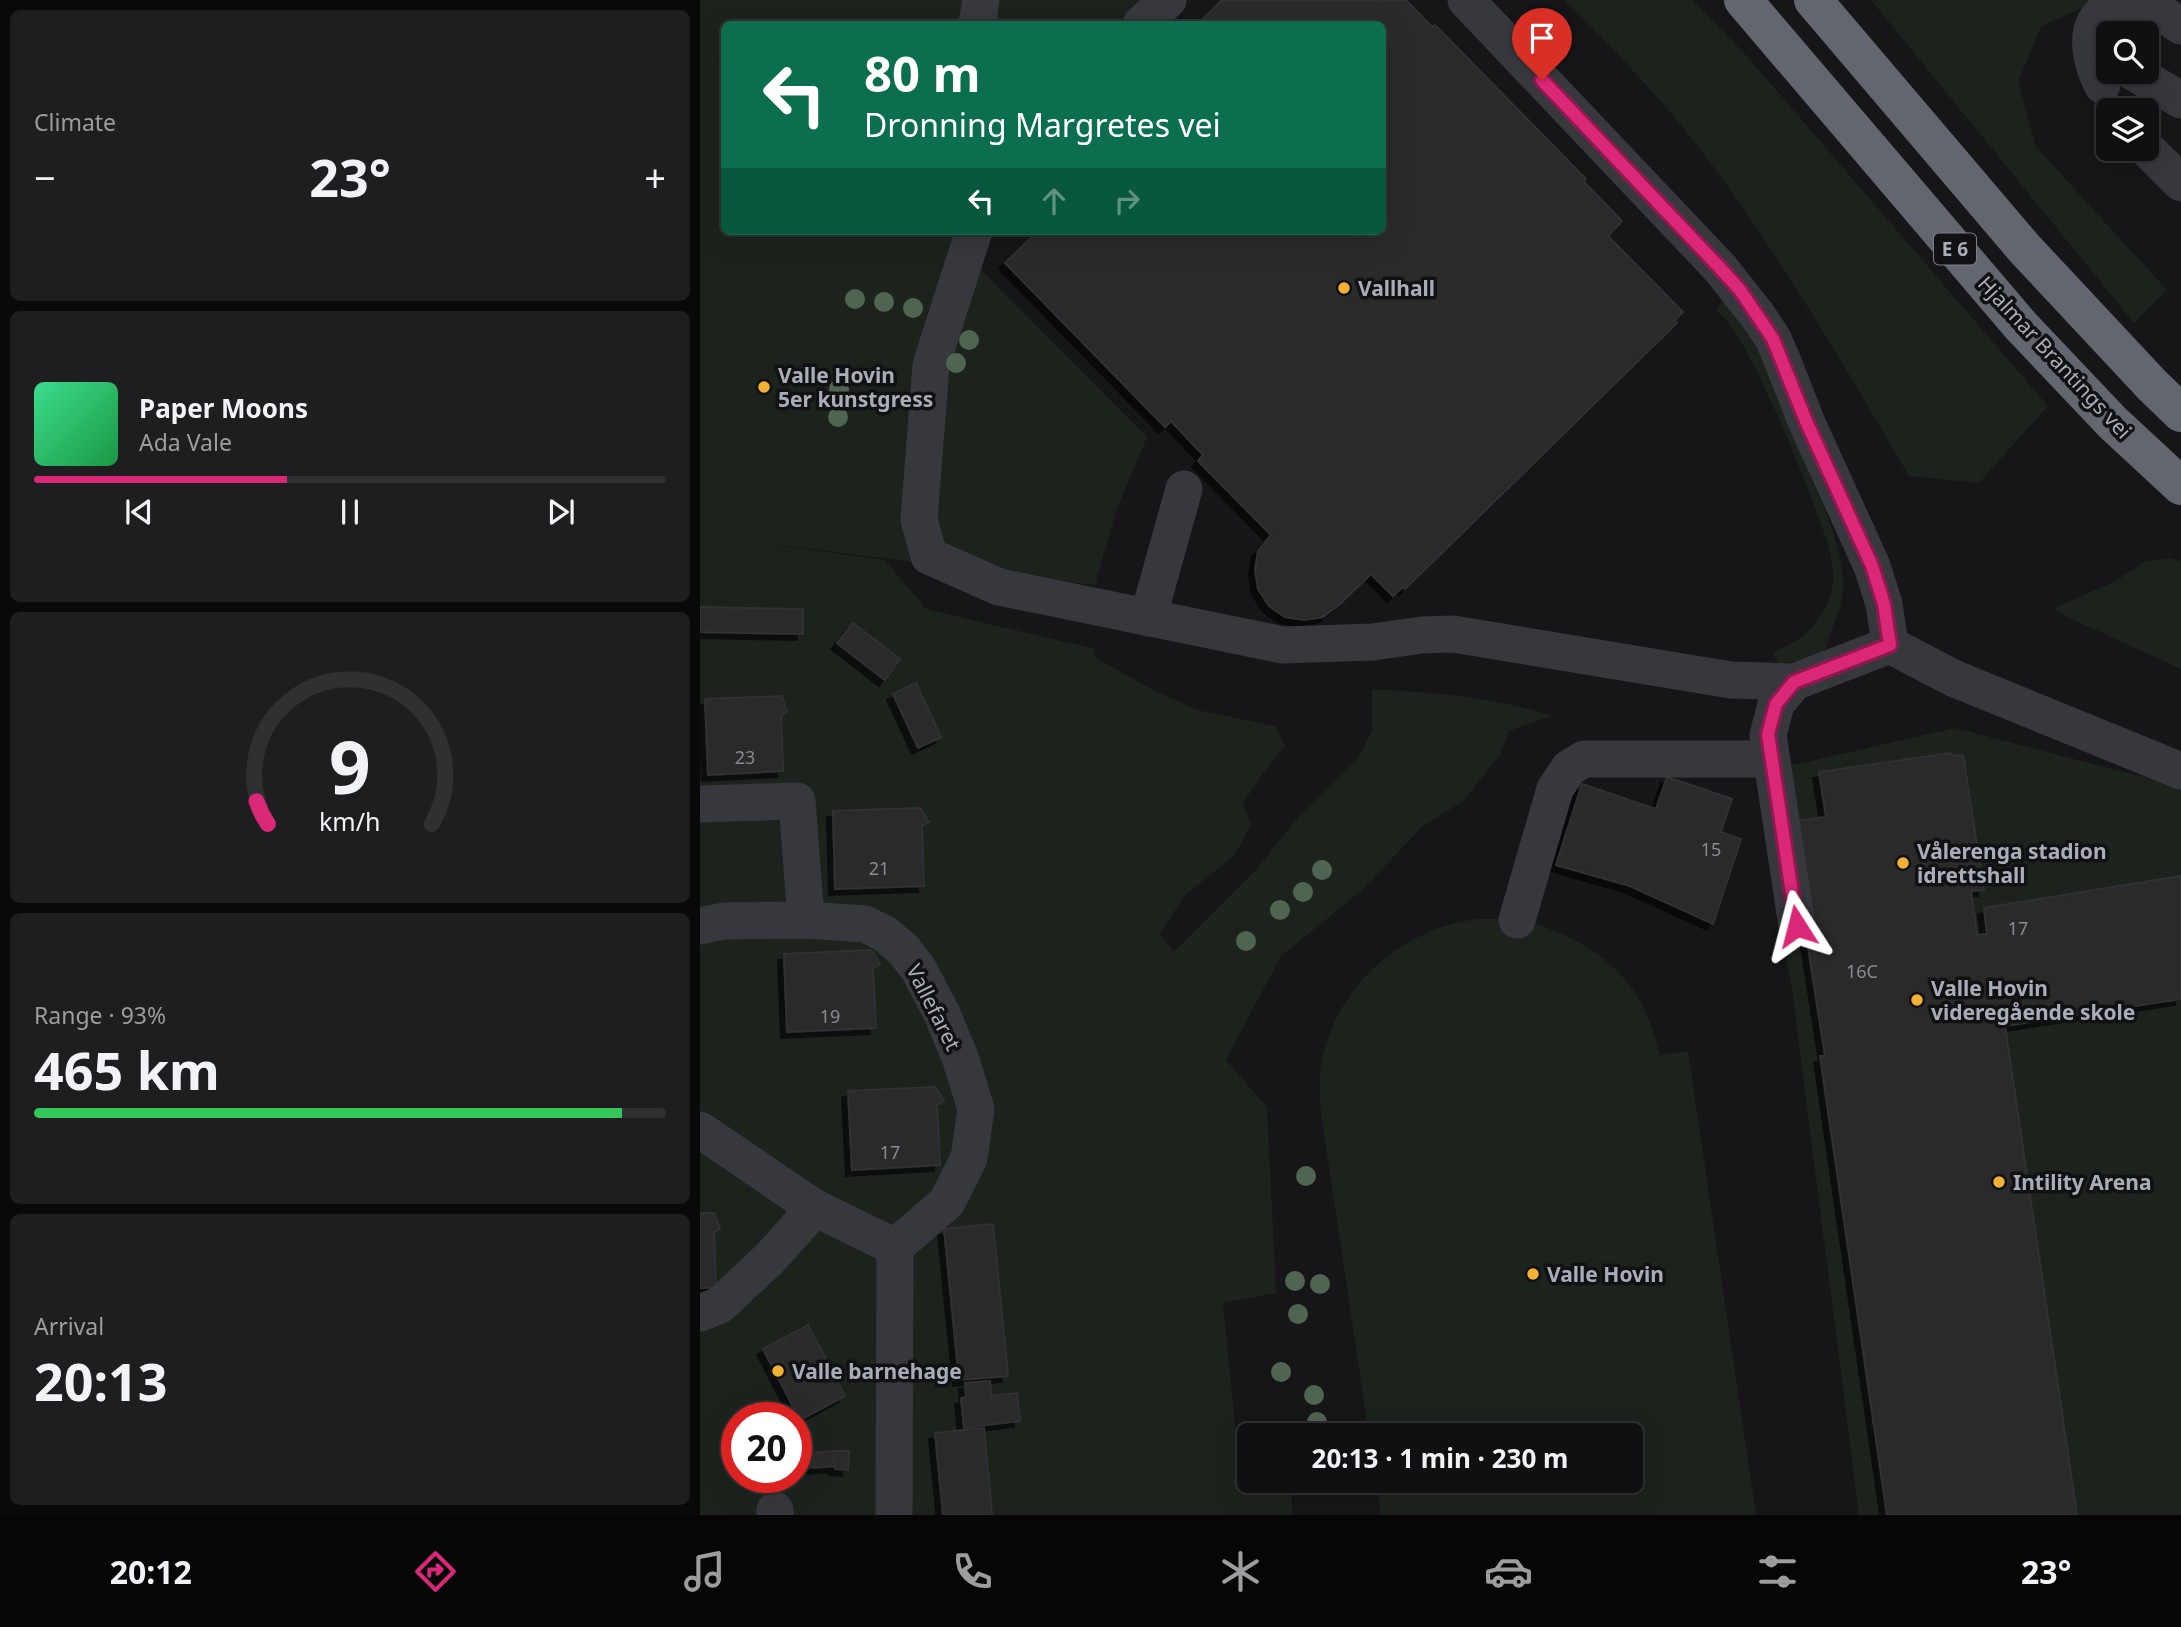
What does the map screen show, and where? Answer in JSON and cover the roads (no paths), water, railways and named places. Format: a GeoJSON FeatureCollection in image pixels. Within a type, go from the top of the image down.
{"type":"FeatureCollection","features":[{"type":"Feature","properties":{"kind":"highway","name":"Hjalmar Brantings vei"},"geometry":{"type":"LineString","coordinates":[[1743,0],[2021,326],[2113,423],[2181,486]]}},
{"type":"Feature","properties":{"kind":"highway"},"geometry":{"type":"LineString","coordinates":[[1814,0],[1831,15]]}},
{"type":"Feature","properties":{"kind":"highway","name":"E 6"},"geometry":{"type":"LineString","coordinates":[[1831,15],[2024,248],[2181,413]]}},
{"type":"Feature","properties":{"kind":"street"},"geometry":{"type":"LineString","coordinates":[[978,21],[981,0]]}},
{"type":"Feature","properties":{"kind":"street"},"geometry":{"type":"LineString","coordinates":[[1144,21],[1168,0]]}},
{"type":"Feature","properties":{"kind":"street"},"geometry":{"type":"LineString","coordinates":[[1466,0],[1720,268],[1758,316],[1773,339],[1806,421],[1872,566],[1884,604],[1890,645]]}},
{"type":"Feature","properties":{"kind":"street"},"geometry":{"type":"LineString","coordinates":[[2181,26],[2141,2],[2124,2],[2109,8],[2099,17],[2091,33],[2091,57],[2118,85],[2181,100]]}},
{"type":"Feature","properties":{"kind":"street"},"geometry":{"type":"LineString","coordinates":[[2159,161],[2181,183]]}},
{"type":"Feature","properties":{"kind":"street"},"geometry":{"type":"LineString","coordinates":[[973,235],[931,365],[919,520],[929,556],[999,587],[1283,645],[1373,642],[1453,634],[1731,680],[1794,682],[1890,645],[1953,678],[2178,770]]}},
{"type":"Feature","properties":{"kind":"street"},"geometry":{"type":"LineString","coordinates":[[1148,618],[1184,489]]}},
{"type":"Feature","properties":{"kind":"street"},"geometry":{"type":"LineString","coordinates":[[1794,682],[1776,704],[1768,734],[1797,926]]}},
{"type":"Feature","properties":{"kind":"street"},"geometry":{"type":"LineString","coordinates":[[1517,920],[1555,789],[1569,768],[1584,759],[1771,759]]}},
{"type":"Feature","properties":{"kind":"street"},"geometry":{"type":"LineString","coordinates":[[700,804],[797,801],[806,920]]}},
{"type":"Feature","properties":{"kind":"street","name":"Vallefaret"},"geometry":{"type":"LineString","coordinates":[[700,926],[724,920],[806,920],[865,924],[885,934],[903,950],[919,970],[942,1014],[960,1058],[976,1109],[969,1157],[947,1202],[895,1247]]}},
{"type":"Feature","properties":{"kind":"street"},"geometry":{"type":"LineString","coordinates":[[700,1130],[815,1208],[895,1247],[894,1515]]}},
{"type":"Feature","properties":{"kind":"street"},"geometry":{"type":"LineString","coordinates":[[700,1314],[720,1304],[769,1259],[815,1208]]}},
{"type":"Feature","properties":{"kind":"place","name":"Vallhall"},"geometry":{"type":"Point","coordinates":[1344,288]}},
{"type":"Feature","properties":{"kind":"place","name":"Valle Hovin 5er kunstgress"},"geometry":{"type":"Point","coordinates":[764,387]}},
{"type":"Feature","properties":{"kind":"place","name":"Vålerenga stadion idrettshall"},"geometry":{"type":"Point","coordinates":[1903,863]}},
{"type":"Feature","properties":{"kind":"place","name":"Valle Hovin videregående skole"},"geometry":{"type":"Point","coordinates":[1917,1000]}},
{"type":"Feature","properties":{"kind":"place","name":"Intility Arena"},"geometry":{"type":"Point","coordinates":[1999,1182]}},
{"type":"Feature","properties":{"kind":"place","name":"Valle Hovin"},"geometry":{"type":"Point","coordinates":[1533,1274]}},
{"type":"Feature","properties":{"kind":"place","name":"Valle barnehage"},"geometry":{"type":"Point","coordinates":[778,1371]}}]}
